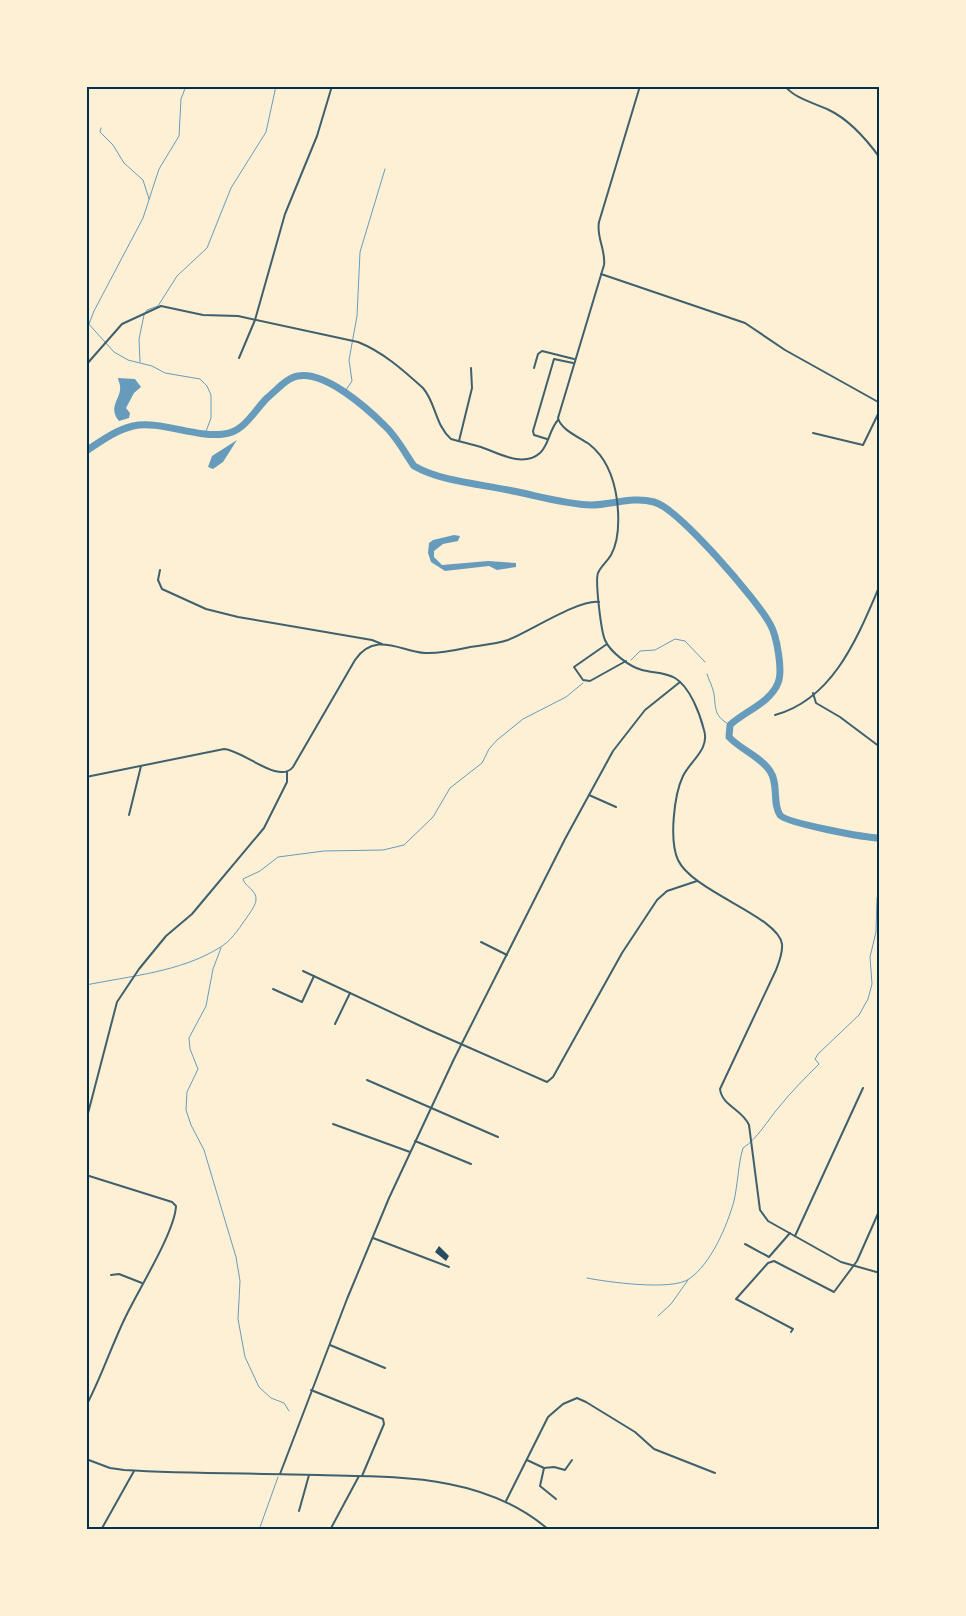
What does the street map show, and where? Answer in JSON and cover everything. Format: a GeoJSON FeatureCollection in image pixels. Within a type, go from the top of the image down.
{"type":"FeatureCollection","features":[{"type":"Feature","properties":{"kind":"street"},"geometry":{"type":"LineString","coordinates":[[238,358],[255,320],[285,214],[317,136],[332,86]]}},
{"type":"Feature","properties":{"kind":"street"},"geometry":{"type":"LineString","coordinates":[[86,364],[122,324],[162,306],[203,315],[221,314],[255,320],[358,342],[387,357],[423,388],[444,433],[458,442],[518,459],[539,454],[558,420],[558,414],[574,359],[601,274],[605,257],[598,234],[599,222],[640,86]]}},
{"type":"Feature","properties":{"kind":"street"},"geometry":{"type":"LineString","coordinates":[[785,86],[793,94],[831,111],[849,124],[880,158]]}},
{"type":"Feature","properties":{"kind":"street"},"geometry":{"type":"LineString","coordinates":[[601,274],[749,325],[785,350],[880,403]]}},
{"type":"Feature","properties":{"kind":"street"},"geometry":{"type":"LineString","coordinates":[[534,368],[538,354],[542,351],[574,359]]}},
{"type":"Feature","properties":{"kind":"street"},"geometry":{"type":"LineString","coordinates":[[548,440],[534,435],[533,431],[554,359],[573,363]]}},
{"type":"Feature","properties":{"kind":"street"},"geometry":{"type":"LineString","coordinates":[[458,442],[472,388],[472,368]]}},
{"type":"Feature","properties":{"kind":"street"},"geometry":{"type":"LineString","coordinates":[[813,433],[863,445],[880,410]]}},
{"type":"Feature","properties":{"kind":"street"},"geometry":{"type":"LineString","coordinates":[[558,420],[564,427],[599,454],[612,479],[618,517],[615,546],[596,578],[603,633],[607,644],[626,661],[642,670],[669,675],[680,682],[699,715],[705,734],[702,749],[688,768],[678,790],[673,832],[678,860],[684,869],[697,881],[770,928],[782,943],[782,952],[776,970],[720,1089],[725,1101],[746,1119],[751,1139],[760,1210],[768,1221],[841,1262],[880,1273]]}},
{"type":"Feature","properties":{"kind":"street"},"geometry":{"type":"LineString","coordinates":[[160,570],[158,580],[162,589],[206,609],[260,622],[372,640],[382,644]]}},
{"type":"Feature","properties":{"kind":"street"},"geometry":{"type":"LineString","coordinates":[[775,715],[796,706],[838,672],[867,616],[880,585]]}},
{"type":"Feature","properties":{"kind":"street"},"geometry":{"type":"LineString","coordinates":[[86,777],[227,750],[236,752],[276,772],[287,772],[293,767],[357,656],[370,647],[382,644],[397,645],[427,653],[488,644],[512,638],[592,601],[599,602]]}},
{"type":"Feature","properties":{"kind":"street"},"geometry":{"type":"LineString","coordinates":[[607,644],[574,667],[583,680],[590,681],[626,661]]}},
{"type":"Feature","properties":{"kind":"street"},"geometry":{"type":"LineString","coordinates":[[280,1474],[329,1344],[373,1238],[415,1141],[461,1045],[613,751],[645,710],[680,682]]}},
{"type":"Feature","properties":{"kind":"street"},"geometry":{"type":"LineString","coordinates":[[813,693],[816,703],[840,717],[880,747]]}},
{"type":"Feature","properties":{"kind":"street"},"geometry":{"type":"LineString","coordinates":[[129,815],[141,766]]}},
{"type":"Feature","properties":{"kind":"street"},"geometry":{"type":"LineString","coordinates":[[86,1121],[117,1002],[139,969],[166,936],[192,914],[264,828],[287,782],[287,772]]}},
{"type":"Feature","properties":{"kind":"street"},"geometry":{"type":"LineString","coordinates":[[589,795],[616,807]]}},
{"type":"Feature","properties":{"kind":"street"},"geometry":{"type":"LineString","coordinates":[[303,971],[544,1082],[551,1081],[622,953],[657,900],[667,891],[697,881]]}},
{"type":"Feature","properties":{"kind":"street"},"geometry":{"type":"LineString","coordinates":[[481,942],[507,955]]}},
{"type":"Feature","properties":{"kind":"street"},"geometry":{"type":"LineString","coordinates":[[273,989],[302,1002],[314,976]]}},
{"type":"Feature","properties":{"kind":"street"},"geometry":{"type":"LineString","coordinates":[[335,1024],[350,993]]}},
{"type":"Feature","properties":{"kind":"street"},"geometry":{"type":"LineString","coordinates":[[367,1080],[498,1137]]}},
{"type":"Feature","properties":{"kind":"street"},"geometry":{"type":"LineString","coordinates":[[795,1236],[863,1088]]}},
{"type":"Feature","properties":{"kind":"street"},"geometry":{"type":"LineString","coordinates":[[333,1124],[410,1152]]}},
{"type":"Feature","properties":{"kind":"street"},"geometry":{"type":"LineString","coordinates":[[415,1141],[471,1164]]}},
{"type":"Feature","properties":{"kind":"street"},"geometry":{"type":"LineString","coordinates":[[86,1175],[172,1202],[176,1206],[176,1213],[161,1248],[124,1320],[103,1375],[86,1406]]}},
{"type":"Feature","properties":{"kind":"street"},"geometry":{"type":"LineString","coordinates":[[791,1332],[794,1328],[736,1299],[749,1281],[768,1263],[774,1261],[834,1292],[855,1266],[880,1209]]}},
{"type":"Feature","properties":{"kind":"street"},"geometry":{"type":"LineString","coordinates":[[745,1244],[768,1256],[790,1233]]}},
{"type":"Feature","properties":{"kind":"street"},"geometry":{"type":"LineString","coordinates":[[373,1238],[448,1267]]}},
{"type":"Feature","properties":{"kind":"street"},"geometry":{"type":"LineString","coordinates":[[111,1275],[119,1274],[142,1283]]}},
{"type":"Feature","properties":{"kind":"street"},"geometry":{"type":"LineString","coordinates":[[329,1344],[385,1368]]}},
{"type":"Feature","properties":{"kind":"street"},"geometry":{"type":"LineString","coordinates":[[311,1390],[383,1419],[384,1424],[360,1476],[330,1530]]}},
{"type":"Feature","properties":{"kind":"street"},"geometry":{"type":"LineString","coordinates":[[506,1501],[548,1417],[563,1404],[577,1398],[635,1432],[654,1449],[715,1473]]}},
{"type":"Feature","properties":{"kind":"street"},"geometry":{"type":"LineString","coordinates":[[86,1459],[110,1468],[134,1471],[309,1474],[447,1482],[482,1491],[506,1501],[530,1515],[549,1530]]}},
{"type":"Feature","properties":{"kind":"street"},"geometry":{"type":"LineString","coordinates":[[527,1460],[544,1468],[554,1467],[565,1470],[572,1460]]}},
{"type":"Feature","properties":{"kind":"street"},"geometry":{"type":"LineString","coordinates":[[544,1468],[540,1486],[556,1499]]}},
{"type":"Feature","properties":{"kind":"street"},"geometry":{"type":"LineString","coordinates":[[101,1530],[134,1471]]}},
{"type":"Feature","properties":{"kind":"street"},"geometry":{"type":"LineString","coordinates":[[299,1511],[309,1474]]}},
{"type":"Feature","properties":{"kind":"water"},"geometry":{"type":"Polygon","coordinates":[[[118,378],[135,379],[141,387],[134,393],[126,408],[130,413],[129,418],[119,421],[114,411],[120,390],[118,378]]]}},
{"type":"Feature","properties":{"kind":"water"},"geometry":{"type":"Polygon","coordinates":[[[237,440],[223,462],[213,469],[208,467],[212,456],[237,440]]]}},
{"type":"Feature","properties":{"kind":"water"},"geometry":{"type":"Polygon","coordinates":[[[454,535],[460,536],[458,541],[443,544],[434,551],[434,557],[442,565],[488,561],[516,563],[516,567],[497,570],[489,566],[445,571],[431,562],[428,553],[429,543],[433,540],[454,535]]]}},
{"type":"Feature","properties":{"kind":"building"},"geometry":{"type":"Polygon","coordinates":[[[439,1246],[449,1256],[446,1261],[435,1252],[439,1246]]]}},
{"type":"Feature","properties":{"kind":"waterway"},"geometry":{"type":"LineString","coordinates":[[89,324],[143,218],[159,169],[179,136],[181,99],[186,86]]}},
{"type":"Feature","properties":{"kind":"waterway"},"geometry":{"type":"LineString","coordinates":[[140,362],[139,339],[144,315],[147,310],[158,306],[177,276],[207,248],[231,188],[266,132],[276,86]]}},
{"type":"Feature","properties":{"kind":"waterway"},"geometry":{"type":"LineString","coordinates":[[101,128],[100,132],[113,145],[124,163],[143,180],[149,199]]}},
{"type":"Feature","properties":{"kind":"waterway"},"geometry":{"type":"LineString","coordinates":[[344,393],[352,381],[349,360],[357,316],[360,252],[385,169]]}},
{"type":"Feature","properties":{"kind":"waterway"},"geometry":{"type":"LineString","coordinates":[[86,321],[114,352],[128,360],[152,366],[165,373],[200,379],[207,386],[211,395],[211,418],[205,434]]}},
{"type":"Feature","properties":{"kind":"waterway"},"geometry":{"type":"LineString","coordinates":[[86,451],[115,433],[133,426],[154,425],[213,435],[231,432],[243,425],[267,398],[285,382],[294,377],[309,376],[332,385],[367,409],[393,435],[414,466],[437,476],[571,503],[599,505],[630,500],[654,502],[681,520],[698,537],[750,596],[763,612],[773,629],[780,662],[778,683],[769,696],[730,725],[729,737],[761,761],[770,771],[773,776],[776,805],[780,815],[811,826],[880,838]]}},
{"type":"Feature","properties":{"kind":"waterway"},"geometry":{"type":"LineString","coordinates":[[631,660],[640,651],[655,650],[675,639],[685,641],[705,662]]}},
{"type":"Feature","properties":{"kind":"waterway"},"geometry":{"type":"LineString","coordinates":[[707,674],[718,715],[730,725]]}},
{"type":"Feature","properties":{"kind":"waterway"},"geometry":{"type":"LineString","coordinates":[[86,985],[171,968],[204,956],[223,945],[237,932],[252,910],[256,900],[255,894],[243,879],[260,871],[278,857],[324,851],[383,850],[404,845],[433,817],[450,788],[482,763],[489,749],[497,740],[523,719],[566,697],[583,683]]}},
{"type":"Feature","properties":{"kind":"waterway"},"geometry":{"type":"LineString","coordinates":[[587,1278],[609,1282],[655,1285],[681,1283],[689,1279],[704,1264],[717,1244],[731,1211],[743,1148],[758,1134],[788,1096],[819,1064],[815,1059],[818,1054],[859,1015],[868,999],[872,984],[870,957],[876,932],[877,898],[880,890]]}},
{"type":"Feature","properties":{"kind":"waterway"},"geometry":{"type":"LineString","coordinates":[[221,948],[213,969],[206,1006],[189,1038],[190,1049],[198,1069],[187,1092],[186,1110],[191,1125],[204,1150],[236,1257],[240,1281],[238,1319],[245,1357],[259,1387],[271,1398],[284,1403],[289,1411]]}},
{"type":"Feature","properties":{"kind":"waterway"},"geometry":{"type":"LineString","coordinates":[[658,1316],[671,1304],[688,1280]]}},
{"type":"Feature","properties":{"kind":"waterway"},"geometry":{"type":"LineString","coordinates":[[259,1530],[278,1477]]}}]}
